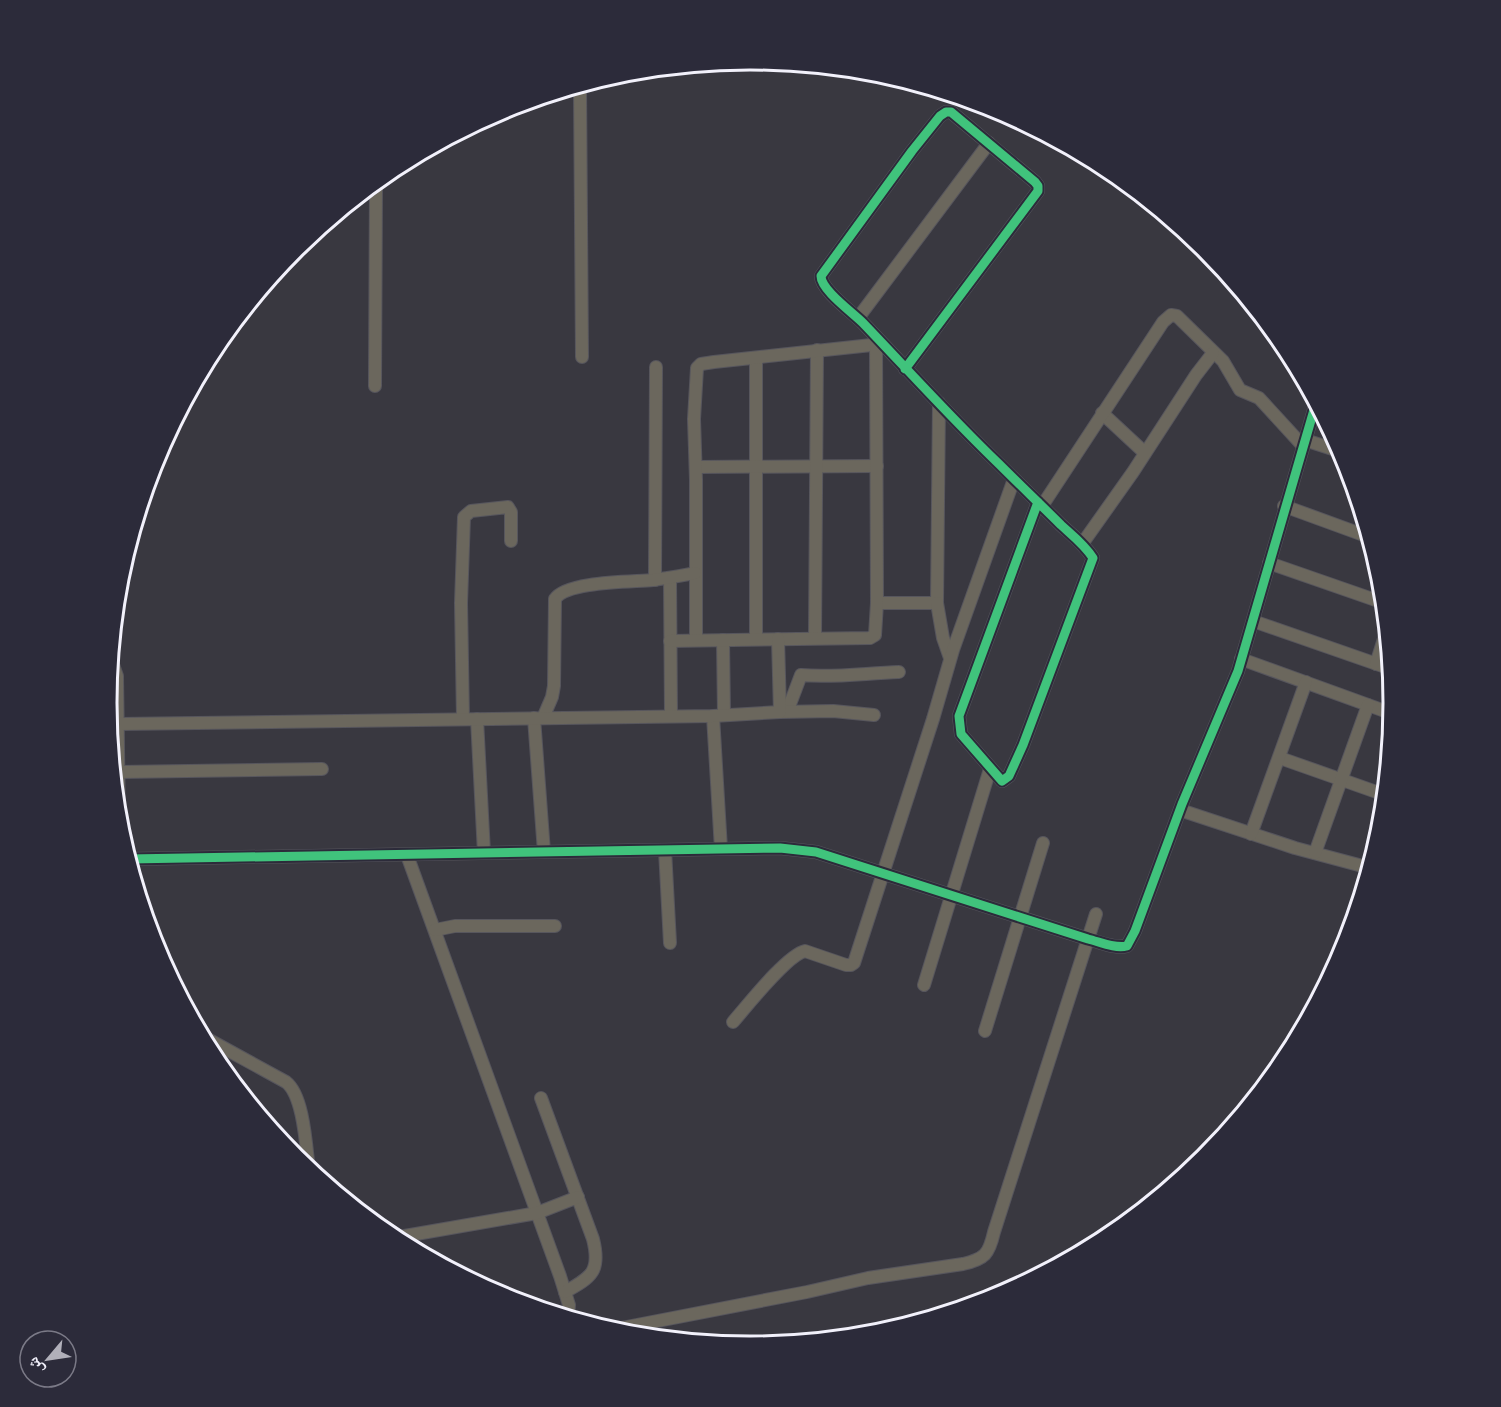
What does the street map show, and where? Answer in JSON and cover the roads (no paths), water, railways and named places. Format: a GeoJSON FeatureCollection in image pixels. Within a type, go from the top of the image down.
{"type":"FeatureCollection","features":[{"type":"Feature","properties":{"kind":"street"},"geometry":{"type":"LineString","coordinates":[[580,94],[582,357]]}},
{"type":"Feature","properties":{"kind":"street"},"geometry":{"type":"LineString","coordinates":[[905,369],[1038,191],[1035,182],[951,112],[946,112],[919,142],[821,276],[821,280],[827,289],[858,318],[879,344],[1014,479],[1040,504],[1082,544],[1092,555],[1093,561],[1023,745],[1005,780],[999,779],[961,734],[959,716],[1040,504],[1139,361],[1163,322],[1171,315],[1177,316],[1223,361],[1239,390],[1259,398],[1304,443],[1330,449]]}},
{"type":"Feature","properties":{"kind":"street"},"geometry":{"type":"LineString","coordinates":[[858,318],[989,143]]}},
{"type":"Feature","properties":{"kind":"street"},"geometry":{"type":"LineString","coordinates":[[375,386],[376,193]]}},
{"type":"Feature","properties":{"kind":"street"},"geometry":{"type":"LineString","coordinates":[[696,640],[694,419],[697,368],[701,364],[879,344]]}},
{"type":"Feature","properties":{"kind":"street"},"geometry":{"type":"LineString","coordinates":[[670,641],[873,637],[876,631],[877,603],[879,344]]}},
{"type":"Feature","properties":{"kind":"street"},"geometry":{"type":"LineString","coordinates":[[815,638],[817,350]]}},
{"type":"Feature","properties":{"kind":"street"},"geometry":{"type":"LineString","coordinates":[[1082,544],[1213,353]]}},
{"type":"Feature","properties":{"kind":"street"},"geometry":{"type":"LineString","coordinates":[[756,358],[756,639]]}},
{"type":"Feature","properties":{"kind":"street"},"geometry":{"type":"LineString","coordinates":[[655,580],[656,367]]}},
{"type":"Feature","properties":{"kind":"street"},"geometry":{"type":"LineString","coordinates":[[939,403],[938,603],[943,638],[950,658]]}},
{"type":"Feature","properties":{"kind":"street"},"geometry":{"type":"LineString","coordinates":[[1102,413],[1145,453]]}},
{"type":"Feature","properties":{"kind":"street"},"geometry":{"type":"LineString","coordinates":[[137,860],[780,848],[816,852],[1088,939],[1114,946],[1127,946],[1135,931],[1180,810],[1212,737],[1241,659],[1313,414]]}},
{"type":"Feature","properties":{"kind":"street"},"geometry":{"type":"LineString","coordinates":[[696,467],[877,466]]}},
{"type":"Feature","properties":{"kind":"street"},"geometry":{"type":"LineString","coordinates":[[733,1022],[787,962],[799,952],[805,951],[846,965],[854,963],[933,719],[950,658],[1014,479]]}},
{"type":"Feature","properties":{"kind":"street"},"geometry":{"type":"LineString","coordinates":[[1284,506],[1360,534]]}},
{"type":"Feature","properties":{"kind":"street"},"geometry":{"type":"LineString","coordinates":[[463,719],[460,603],[464,517],[471,511],[508,507],[512,512],[511,541]]}},
{"type":"Feature","properties":{"kind":"street"},"geometry":{"type":"LineString","coordinates":[[1269,563],[1374,600]]}},
{"type":"Feature","properties":{"kind":"street"},"geometry":{"type":"LineString","coordinates":[[544,852],[538,718],[552,697],[554,686],[556,596],[565,591],[603,583],[655,580],[695,573]]}},
{"type":"Feature","properties":{"kind":"street"},"geometry":{"type":"LineString","coordinates":[[670,578],[671,716]]}},
{"type":"Feature","properties":{"kind":"street"},"geometry":{"type":"LineString","coordinates":[[877,603],[938,603]]}},
{"type":"Feature","properties":{"kind":"street"},"geometry":{"type":"LineString","coordinates":[[1253,621],[1382,666]]}},
{"type":"Feature","properties":{"kind":"street"},"geometry":{"type":"LineString","coordinates":[[778,639],[780,710]]}},
{"type":"Feature","properties":{"kind":"street"},"geometry":{"type":"LineString","coordinates":[[721,849],[718,716],[723,640]]}},
{"type":"Feature","properties":{"kind":"street"},"geometry":{"type":"LineString","coordinates":[[1376,664],[1381,649]]}},
{"type":"Feature","properties":{"kind":"street"},"geometry":{"type":"LineString","coordinates":[[1241,659],[1384,711]]}},
{"type":"Feature","properties":{"kind":"street"},"geometry":{"type":"LineString","coordinates":[[780,710],[790,704],[801,675],[829,677],[899,672]]}},
{"type":"Feature","properties":{"kind":"street"},"geometry":{"type":"LineString","coordinates":[[1251,834],[1306,682]]}},
{"type":"Feature","properties":{"kind":"street"},"geometry":{"type":"LineString","coordinates":[[118,691],[119,745]]}},
{"type":"Feature","properties":{"kind":"street"},"geometry":{"type":"LineString","coordinates":[[1315,853],[1368,705]]}},
{"type":"Feature","properties":{"kind":"street"},"geometry":{"type":"LineString","coordinates":[[119,724],[718,716],[780,710],[833,711],[874,715]]}},
{"type":"Feature","properties":{"kind":"street"},"geometry":{"type":"LineString","coordinates":[[477,719],[484,853]]}},
{"type":"Feature","properties":{"kind":"street"},"geometry":{"type":"LineString","coordinates":[[1280,758],[1377,792]]}},
{"type":"Feature","properties":{"kind":"street"},"geometry":{"type":"LineString","coordinates":[[122,772],[322,769]]}},
{"type":"Feature","properties":{"kind":"street"},"geometry":{"type":"LineString","coordinates":[[924,985],[990,769]]}},
{"type":"Feature","properties":{"kind":"street"},"geometry":{"type":"LineString","coordinates":[[1180,810],[1251,834],[1362,866]]}},
{"type":"Feature","properties":{"kind":"street"},"geometry":{"type":"LineString","coordinates":[[985,1031],[1043,843]]}},
{"type":"Feature","properties":{"kind":"street"},"geometry":{"type":"LineString","coordinates":[[665,850],[670,943]]}},
{"type":"Feature","properties":{"kind":"street"},"geometry":{"type":"LineString","coordinates":[[407,855],[537,1213],[565,1292],[569,1309]]}},
{"type":"Feature","properties":{"kind":"street"},"geometry":{"type":"LineString","coordinates":[[635,1325],[868,1278],[963,1264],[978,1260],[985,1255],[991,1246],[1096,914]]}},
{"type":"Feature","properties":{"kind":"street"},"geometry":{"type":"LineString","coordinates":[[435,930],[455,926],[555,926]]}},
{"type":"Feature","properties":{"kind":"street"},"geometry":{"type":"LineString","coordinates":[[218,1046],[286,1082],[294,1090],[299,1103],[307,1154]]}},
{"type":"Feature","properties":{"kind":"street"},"geometry":{"type":"LineString","coordinates":[[541,1098],[597,1255],[596,1267],[591,1275],[565,1292]]}},
{"type":"Feature","properties":{"kind":"street"},"geometry":{"type":"LineString","coordinates":[[408,1235],[537,1213],[578,1197]]}}]}
